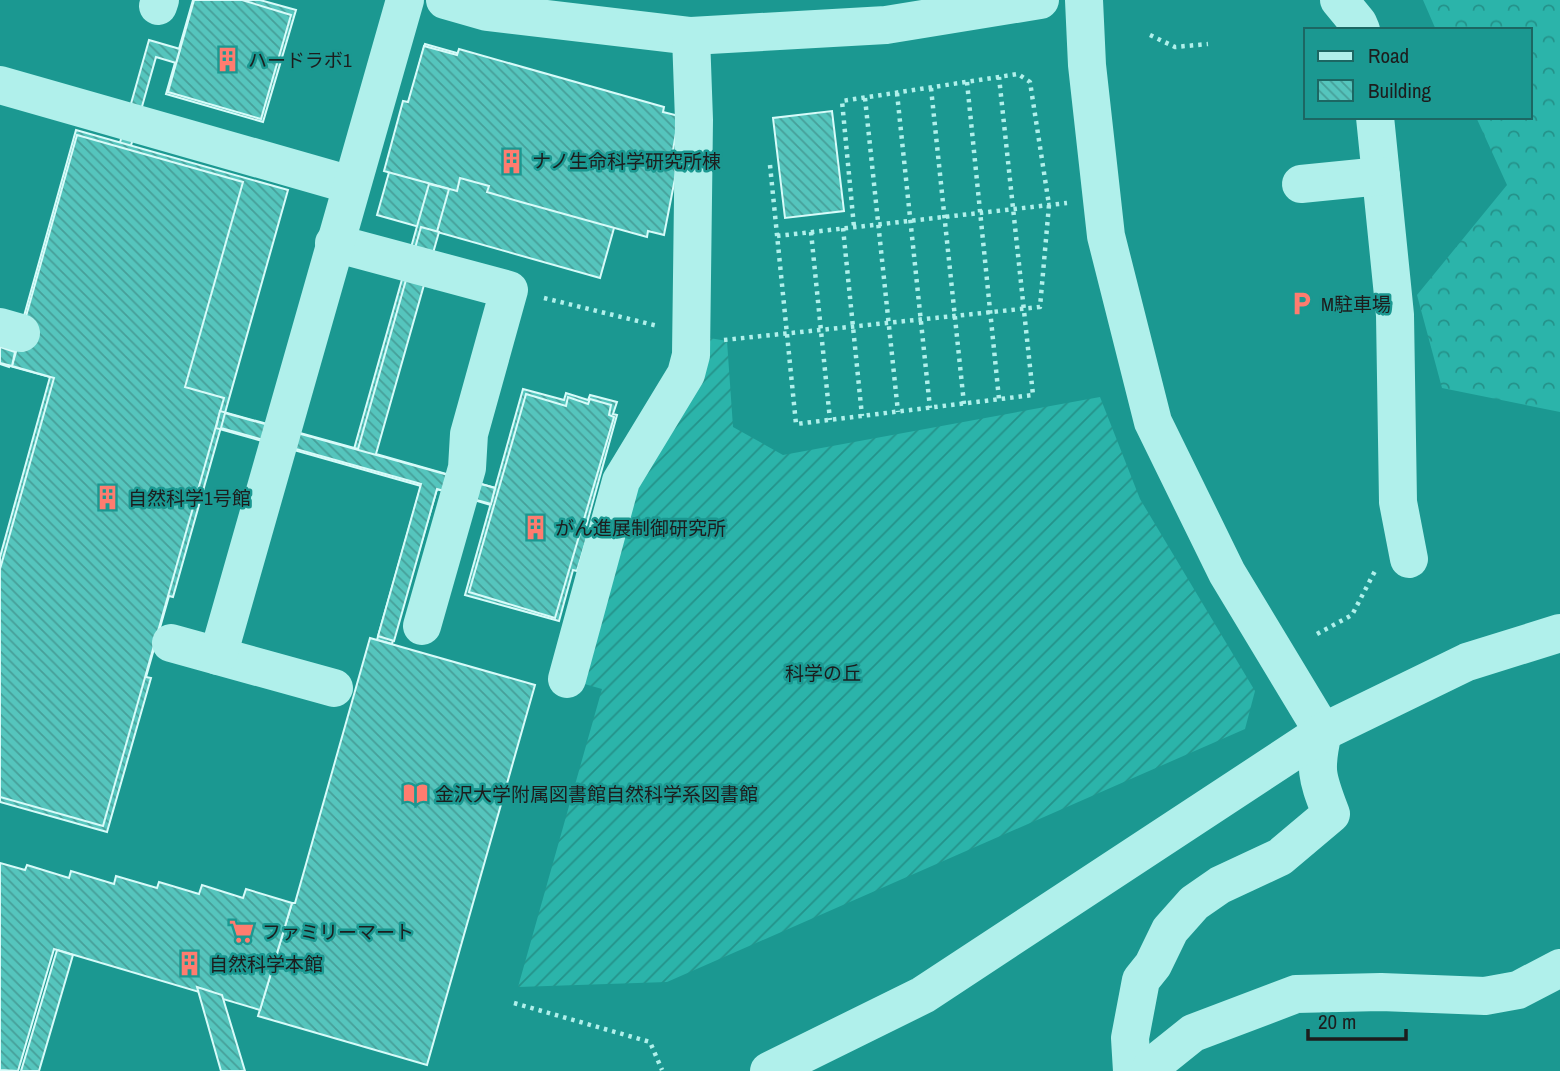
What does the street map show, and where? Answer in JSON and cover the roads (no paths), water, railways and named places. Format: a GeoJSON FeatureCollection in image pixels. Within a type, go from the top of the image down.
{"type":"FeatureCollection","features":[{"type":"Feature","properties":{"kind":"street"},"geometry":{"type":"LineString","coordinates":[[218,656],[405,0]]}},
{"type":"Feature","properties":{"kind":"street"},"geometry":{"type":"LineString","coordinates":[[445,0],[487,12],[691,36],[886,25],[1040,0]]}},
{"type":"Feature","properties":{"kind":"street"},"geometry":{"type":"LineString","coordinates":[[1084,0],[1087,65],[1106,236],[1153,422],[1227,573],[1322,732],[1316,760],[1318,778],[1331,814],[1280,857],[1220,885],[1194,903],[1170,930],[1153,965],[1141,980],[1130,1038],[1132,1071]]}},
{"type":"Feature","properties":{"kind":"street"},"geometry":{"type":"LineString","coordinates":[[1339,0],[1360,28]]}},
{"type":"Feature","properties":{"kind":"street"},"geometry":{"type":"LineString","coordinates":[[566,680],[621,481],[686,374],[691,355],[694,120],[691,36]]}},
{"type":"Feature","properties":{"kind":"street"},"geometry":{"type":"LineString","coordinates":[[0,85],[351,185]]}},
{"type":"Feature","properties":{"kind":"street"},"geometry":{"type":"LineString","coordinates":[[1375,119],[1395,316],[1398,502],[1392,565]]}},
{"type":"Feature","properties":{"kind":"street"},"geometry":{"type":"LineString","coordinates":[[1301,184],[1381,176]]}},
{"type":"Feature","properties":{"kind":"street"},"geometry":{"type":"LineString","coordinates":[[334,243],[509,289],[469,434],[467,468],[422,626]]}},
{"type":"Feature","properties":{"kind":"street"},"geometry":{"type":"LineString","coordinates":[[769,1071],[922,995],[1322,732],[1467,662],[1560,633]]}},
{"type":"Feature","properties":{"kind":"street"},"geometry":{"type":"LineString","coordinates":[[171,643],[334,688]]}},
{"type":"Feature","properties":{"kind":"street"},"geometry":{"type":"LineString","coordinates":[[1150,1071],[1153,1065],[1193,1033],[1296,994],[1381,992],[1485,996],[1518,990],[1560,968]]}},
{"type":"Feature","properties":{"kind":"place","name":"ハードラボ1"},"geometry":{"type":"Point","coordinates":[228,60]}},
{"type":"Feature","properties":{"kind":"place","name":"ナノ生命科学研究所棟"},"geometry":{"type":"Point","coordinates":[512,161]}},
{"type":"Feature","properties":{"kind":"place","name":"M駐車場"},"geometry":{"type":"Point","coordinates":[1301,304]}},
{"type":"Feature","properties":{"kind":"place","name":"自然科学1号館"},"geometry":{"type":"Point","coordinates":[108,498]}},
{"type":"Feature","properties":{"kind":"place","name":"がん進展制御研究所"},"geometry":{"type":"Point","coordinates":[535,528]}},
{"type":"Feature","properties":{"kind":"place","name":"金沢大学附属図書館自然科学系図書館"},"geometry":{"type":"Point","coordinates":[415,794]}},
{"type":"Feature","properties":{"kind":"place","name":"ファミリーマート"},"geometry":{"type":"Point","coordinates":[242,932]}},
{"type":"Feature","properties":{"kind":"place","name":"自然科学本館"},"geometry":{"type":"Point","coordinates":[189,964]}},
{"type":"Feature","properties":{"kind":"park label","name":"科学の丘"},"geometry":{"type":"Point","coordinates":[823,673]}}]}
